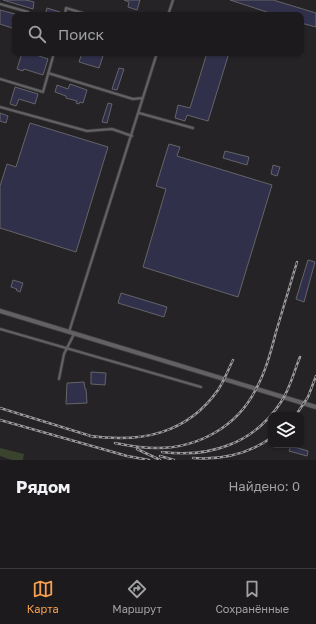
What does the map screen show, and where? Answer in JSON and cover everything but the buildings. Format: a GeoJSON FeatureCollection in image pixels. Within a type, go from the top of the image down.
{"type":"FeatureCollection","features":[{"type":"Feature","properties":{"kind":"street"},"geometry":{"type":"LineString","coordinates":[[0,312],[316,407]]}},
{"type":"Feature","properties":{"kind":"lane"},"geometry":{"type":"LineString","coordinates":[[169,12],[172,0]]}},
{"type":"Feature","properties":{"kind":"lane"},"geometry":{"type":"LineString","coordinates":[[0,4],[28,12]]}},
{"type":"Feature","properties":{"kind":"lane"},"geometry":{"type":"LineString","coordinates":[[65,12],[66,8],[79,12]]}},
{"type":"Feature","properties":{"kind":"lane"},"geometry":{"type":"LineString","coordinates":[[0,79],[43,92],[53,56]]}},
{"type":"Feature","properties":{"kind":"lane"},"geometry":{"type":"LineString","coordinates":[[59,379],[67,348],[156,56]]}},
{"type":"Feature","properties":{"kind":"lane"},"geometry":{"type":"LineString","coordinates":[[48,73],[133,99],[143,98]]}},
{"type":"Feature","properties":{"kind":"lane"},"geometry":{"type":"LineString","coordinates":[[0,107],[87,131],[112,129],[132,136]]}},
{"type":"Feature","properties":{"kind":"lane"},"geometry":{"type":"LineString","coordinates":[[139,113],[192,128]]}},
{"type":"Feature","properties":{"kind":"lane"},"geometry":{"type":"LineString","coordinates":[[0,329],[201,387]]}},
{"type":"Feature","properties":{"kind":"green space"},"geometry":{"type":"Polygon","coordinates":[[[0,448],[24,454],[23,460],[12,460],[0,456],[0,448]]]}},
{"type":"Feature","properties":{"kind":"railway"},"geometry":{"type":"LineString","coordinates":[[115,443],[146,448],[172,447],[187,444],[215,433],[238,414],[248,402],[260,382],[270,354],[297,262]]}},
{"type":"Feature","properties":{"kind":"railway"},"geometry":{"type":"LineString","coordinates":[[162,452],[197,453],[229,445],[244,438],[258,428],[281,402],[300,357]]}},
{"type":"Feature","properties":{"kind":"railway"},"geometry":{"type":"LineString","coordinates":[[90,436],[109,438],[145,436],[162,432],[177,426],[192,417],[206,405],[220,387],[233,360]]}},
{"type":"Feature","properties":{"kind":"railway"},"geometry":{"type":"LineString","coordinates":[[298,412],[308,397],[316,376]]}},
{"type":"Feature","properties":{"kind":"railway"},"geometry":{"type":"LineString","coordinates":[[0,408],[94,437]]}},
{"type":"Feature","properties":{"kind":"railway"},"geometry":{"type":"LineString","coordinates":[[0,420],[127,456],[149,460]]}},
{"type":"Feature","properties":{"kind":"railway"},"geometry":{"type":"LineString","coordinates":[[193,458],[214,458],[234,455],[244,452],[268,440]]}},
{"type":"Feature","properties":{"kind":"railway"},"geometry":{"type":"LineString","coordinates":[[137,449],[160,460]]}},
{"type":"Feature","properties":{"kind":"railway"},"geometry":{"type":"LineString","coordinates":[[160,456],[174,460]]}}]}
